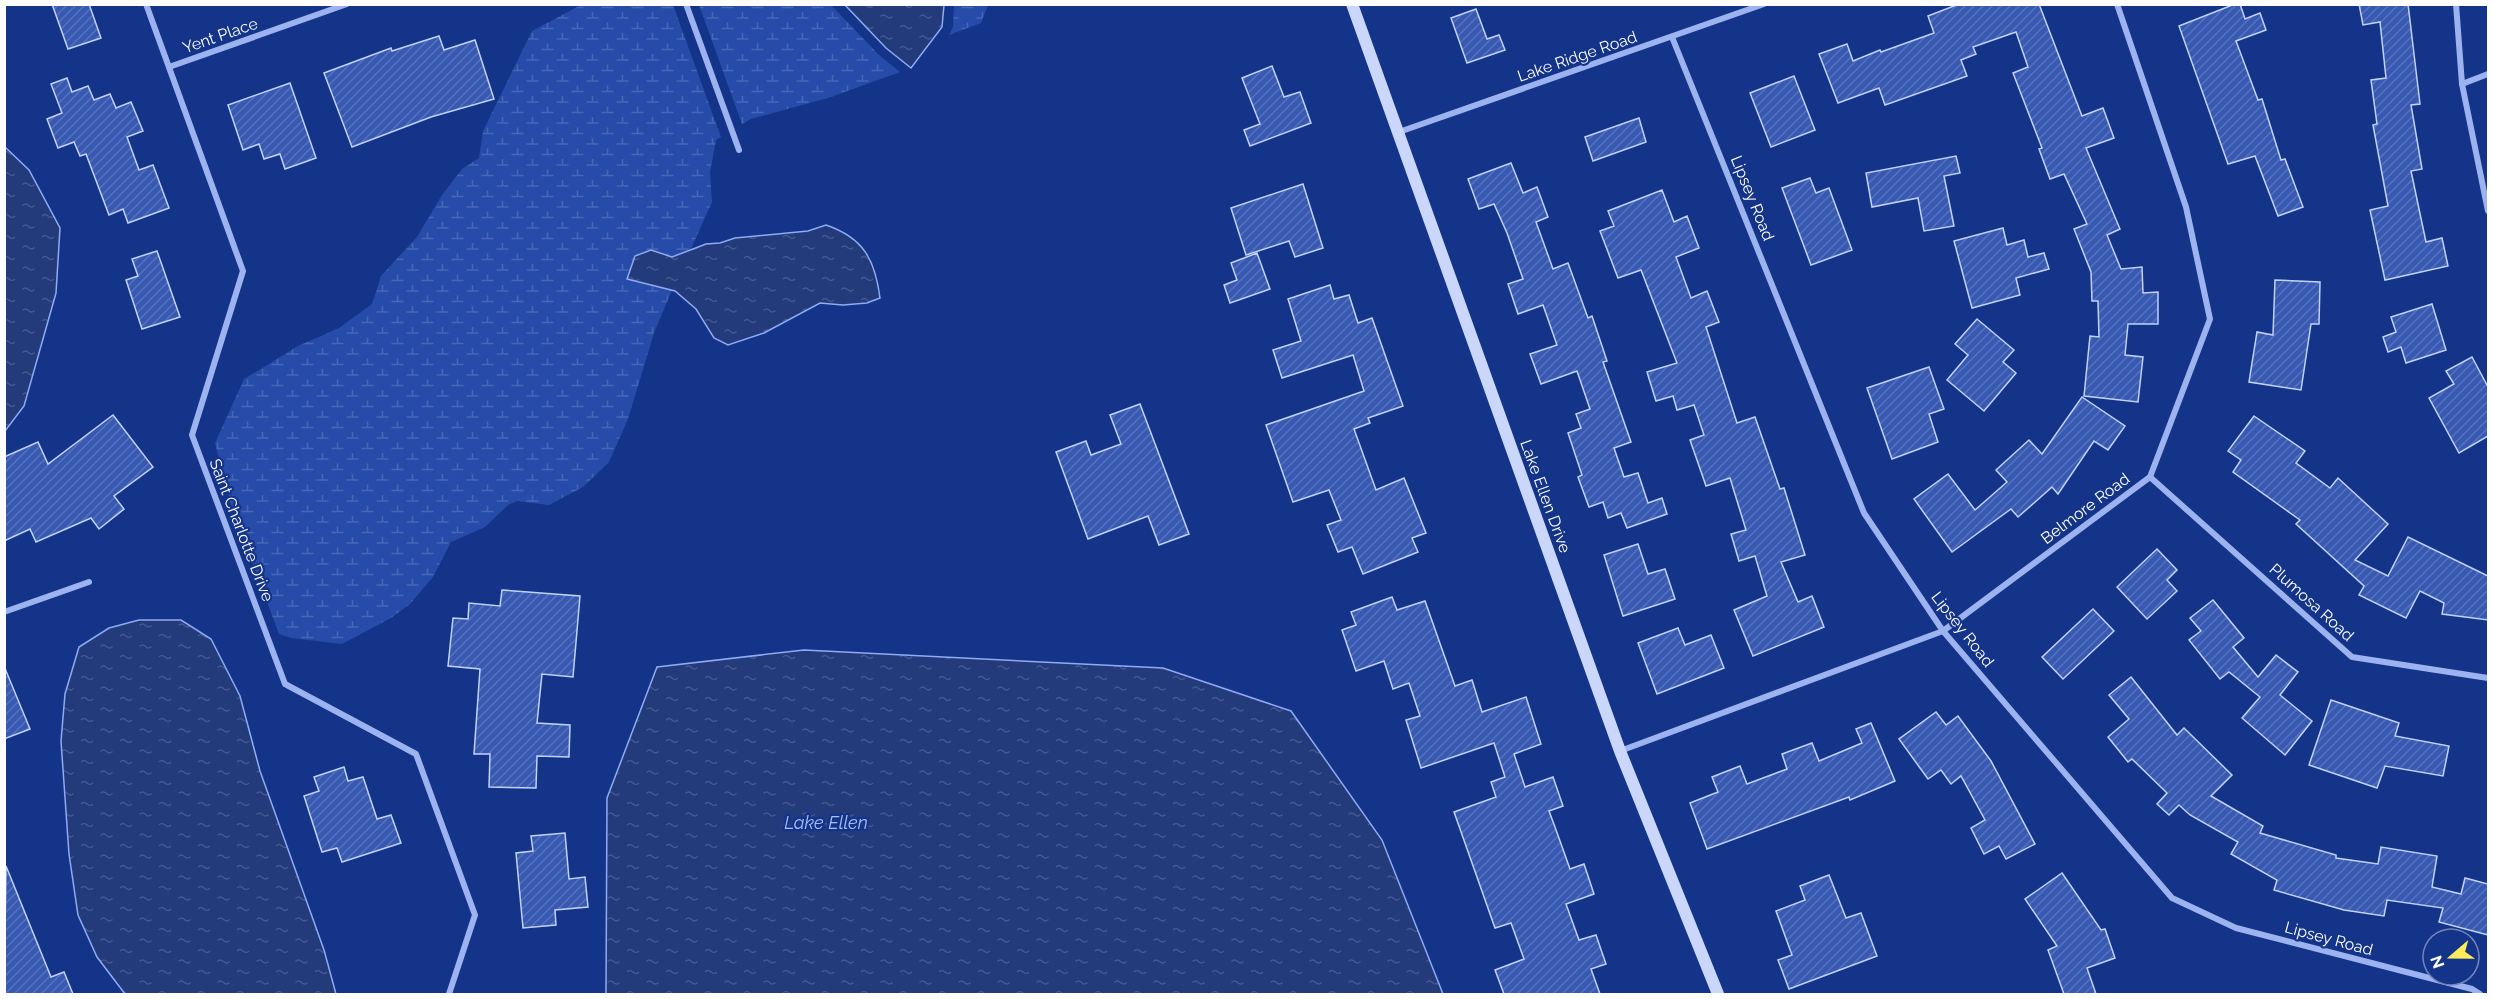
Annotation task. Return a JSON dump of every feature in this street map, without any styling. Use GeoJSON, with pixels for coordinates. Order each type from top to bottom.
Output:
{"type":"FeatureCollection","features":[{"type":"Feature","properties":{"kind":"street","name":"Saint Charlotte Drive"},"geometry":{"type":"LineString","coordinates":[[146,4],[243,270],[192,435],[285,684],[416,754],[475,915],[449,994]]}},
{"type":"Feature","properties":{"kind":"street","name":"Yent Place"},"geometry":{"type":"LineString","coordinates":[[169,67],[347,4]]}},
{"type":"Feature","properties":{"kind":"street"},"geometry":{"type":"LineString","coordinates":[[686,4],[739,150]]}},
{"type":"Feature","properties":{"kind":"street","name":"Lake Ellen Drive"},"geometry":{"type":"LineString","coordinates":[[1352,4],[1620,751],[1718,994]]}},
{"type":"Feature","properties":{"kind":"street","name":"Lake Ridge Road"},"geometry":{"type":"LineString","coordinates":[[1399,132],[1764,4]]}},
{"type":"Feature","properties":{"kind":"street","name":"Belmore Road"},"geometry":{"type":"LineString","coordinates":[[1620,751],[1943,631],[2150,477],[2210,319],[2186,207],[2117,4]]}},
{"type":"Feature","properties":{"kind":"street"},"geometry":{"type":"LineString","coordinates":[[2456,4],[2462,84],[2488,211]]}},
{"type":"Feature","properties":{"kind":"street","name":"Lipsey Road"},"geometry":{"type":"LineString","coordinates":[[1672,37],[1864,513],[1943,631],[2172,898],[2236,928],[2472,989],[2480,994]]}},
{"type":"Feature","properties":{"kind":"street"},"geometry":{"type":"LineString","coordinates":[[2462,84],[2488,74]]}},
{"type":"Feature","properties":{"kind":"street","name":"Plumosa Road"},"geometry":{"type":"LineString","coordinates":[[2150,477],[2352,657],[2488,678]]}},
{"type":"Feature","properties":{"kind":"street"},"geometry":{"type":"LineString","coordinates":[[4,612],[89,582]]}},
{"type":"Feature","properties":{"kind":"green space"},"geometry":{"type":"Polygon","coordinates":[[[954,4],[988,5],[981,23],[949,35],[953,27],[954,4]]]}},
{"type":"Feature","properties":{"kind":"green space"},"geometry":{"type":"Polygon","coordinates":[[[581,5],[673,5],[721,137],[716,140],[710,172],[712,202],[690,251],[671,257],[651,250],[628,279],[672,290],[654,333],[628,419],[609,462],[583,487],[549,505],[517,501],[508,505],[485,527],[451,542],[433,577],[410,604],[391,618],[342,644],[291,638],[279,634],[231,506],[215,443],[244,379],[298,346],[339,328],[372,304],[381,276],[417,237],[442,195],[462,169],[479,158],[483,131],[532,31],[581,5]]]}},
{"type":"Feature","properties":{"kind":"green space"},"geometry":{"type":"Polygon","coordinates":[[[699,5],[831,5],[879,55],[900,72],[828,98],[751,119],[742,124],[699,5]]]}},
{"type":"Feature","properties":{"kind":"water"},"geometry":{"type":"Polygon","coordinates":[[[845,5],[944,5],[942,27],[911,68],[886,48],[845,5]]]}},
{"type":"Feature","properties":{"kind":"water"},"geometry":{"type":"Polygon","coordinates":[[[5,147],[29,170],[60,228],[56,293],[24,406],[5,431],[5,147]]]}},
{"type":"Feature","properties":{"kind":"water"},"geometry":{"type":"Polygon","coordinates":[[[826,225],[850,237],[865,252],[875,272],[880,298],[867,303],[843,305],[820,303],[764,333],[728,345],[714,338],[696,309],[675,291],[627,279],[635,256],[651,250],[672,257],[706,244],[720,243],[735,238],[808,231],[826,225]]]}},
{"type":"Feature","properties":{"kind":"water"},"geometry":{"type":"Polygon","coordinates":[[[139,620],[181,620],[211,639],[240,696],[260,771],[324,950],[336,994],[125,994],[97,957],[78,915],[69,854],[61,741],[65,694],[79,647],[109,628],[139,620]]]}},
{"type":"Feature","properties":{"kind":"water","name":"Lake Ellen"},"geometry":{"type":"Polygon","coordinates":[[[804,650],[1163,668],[1291,711],[1382,840],[1443,994],[606,994],[607,798],[657,667],[804,650]]]}},
{"type":"Feature","properties":{"kind":"building"},"geometry":{"type":"Polygon","coordinates":[[[52,4],[89,4],[101,38],[68,49],[52,4]]]}},
{"type":"Feature","properties":{"kind":"building"},"geometry":{"type":"Polygon","coordinates":[[[1959,4],[2039,4],[2082,116],[2103,108],[2114,138],[2086,148],[2120,229],[2107,235],[2121,269],[2142,267],[2143,293],[2158,292],[2158,324],[2128,324],[2125,355],[2143,357],[2138,402],[2084,396],[2090,336],[2099,337],[2098,301],[2092,301],[2091,272],[2074,229],[2087,224],[2064,174],[2050,179],[2039,149],[2042,148],[2013,73],[2028,67],[2016,32],[1973,47],[1976,54],[1961,60],[1967,76],[1885,105],[1879,88],[1838,103],[1819,54],[1847,44],[1853,61],[1880,50],[1881,52],[1934,33],[1928,16],[1959,4]]]}},
{"type":"Feature","properties":{"kind":"building"},"geometry":{"type":"Polygon","coordinates":[[[2240,4],[2245,19],[2260,13],[2266,30],[2236,41],[2258,100],[2262,99],[2281,160],[2285,159],[2303,207],[2278,216],[2255,156],[2228,164],[2179,26],[2240,4]]]}},
{"type":"Feature","properties":{"kind":"building"},"geometry":{"type":"Polygon","coordinates":[[[2359,4],[2408,4],[2420,104],[2411,105],[2422,169],[2411,171],[2426,242],[2442,238],[2448,266],[2385,280],[2370,210],[2388,206],[2373,125],[2377,124],[2371,80],[2386,78],[2380,22],[2363,25],[2359,4]]]}},
{"type":"Feature","properties":{"kind":"building"},"geometry":{"type":"Polygon","coordinates":[[[1476,9],[1487,39],[1499,35],[1505,50],[1467,63],[1451,18],[1476,9]]]}},
{"type":"Feature","properties":{"kind":"building"},"geometry":{"type":"Polygon","coordinates":[[[439,36],[444,50],[475,40],[494,99],[431,117],[352,147],[324,73],[391,48],[392,51],[439,36]]]}},
{"type":"Feature","properties":{"kind":"building"},"geometry":{"type":"Polygon","coordinates":[[[1272,66],[1284,97],[1300,92],[1311,123],[1250,146],[1244,130],[1260,124],[1242,78],[1272,66]]]}},
{"type":"Feature","properties":{"kind":"building"},"geometry":{"type":"Polygon","coordinates":[[[1794,76],[1815,130],[1771,147],[1750,93],[1794,76]]]}},
{"type":"Feature","properties":{"kind":"building"},"geometry":{"type":"Polygon","coordinates":[[[67,78],[72,92],[88,86],[94,100],[110,94],[116,108],[131,102],[143,131],[127,137],[139,170],[153,165],[169,208],[128,223],[123,209],[109,215],[86,154],[80,156],[74,142],[58,148],[47,119],[62,113],[51,84],[67,78]]]}},
{"type":"Feature","properties":{"kind":"building"},"geometry":{"type":"Polygon","coordinates":[[[290,83],[316,158],[285,169],[280,154],[264,159],[259,144],[243,150],[228,105],[290,83]]]}},
{"type":"Feature","properties":{"kind":"building"},"geometry":{"type":"Polygon","coordinates":[[[1639,118],[1646,142],[1593,161],[1585,137],[1639,118]]]}},
{"type":"Feature","properties":{"kind":"building"},"geometry":{"type":"Polygon","coordinates":[[[1956,156],[1960,173],[1944,176],[1954,226],[1924,231],[1918,198],[1872,207],[1866,173],[1956,156]]]}},
{"type":"Feature","properties":{"kind":"building"},"geometry":{"type":"Polygon","coordinates":[[[1511,163],[1523,193],[1537,187],[1548,217],[1536,222],[1553,269],[1568,263],[1588,318],[1592,316],[1607,361],[1603,362],[1631,442],[1614,448],[1624,477],[1638,473],[1648,503],[1662,498],[1667,514],[1627,528],[1621,513],[1608,518],[1603,502],[1589,507],[1578,477],[1582,475],[1568,433],[1581,428],[1576,414],[1590,409],[1577,371],[1541,384],[1530,354],[1557,345],[1543,305],[1518,314],[1508,284],[1523,279],[1507,233],[1494,204],[1479,209],[1468,179],[1511,163]]]}},
{"type":"Feature","properties":{"kind":"building"},"geometry":{"type":"Polygon","coordinates":[[[1810,178],[1816,193],[1829,188],[1852,250],[1811,265],[1782,188],[1810,178]]]}},
{"type":"Feature","properties":{"kind":"building"},"geometry":{"type":"Polygon","coordinates":[[[1303,184],[1323,248],[1295,257],[1289,241],[1246,255],[1231,208],[1303,184]]]}},
{"type":"Feature","properties":{"kind":"building"},"geometry":{"type":"Polygon","coordinates":[[[1662,190],[1674,222],[1687,216],[1699,248],[1676,257],[1691,298],[1707,291],[1719,322],[1706,327],[1737,423],[1755,417],[1780,489],[1784,488],[1805,555],[1781,562],[1798,602],[1812,596],[1824,627],[1753,656],[1734,610],[1767,596],[1755,556],[1739,561],[1731,534],[1746,530],[1730,478],[1706,486],[1690,440],[1704,435],[1694,405],[1677,410],[1673,396],[1656,401],[1647,372],[1677,363],[1641,270],[1618,278],[1600,231],[1614,226],[1608,211],[1662,190]]]}},
{"type":"Feature","properties":{"kind":"building"},"geometry":{"type":"Polygon","coordinates":[[[2003,228],[2007,245],[2024,240],[2028,257],[2044,253],[2049,269],[2016,278],[2020,295],[1972,308],[1954,241],[2003,228]]]}},
{"type":"Feature","properties":{"kind":"building"},"geometry":{"type":"Polygon","coordinates":[[[157,251],[180,317],[142,329],[126,280],[138,276],[132,259],[157,251]]]}},
{"type":"Feature","properties":{"kind":"building"},"geometry":{"type":"Polygon","coordinates":[[[1257,253],[1270,289],[1230,303],[1224,285],[1237,280],[1231,263],[1257,253]]]}},
{"type":"Feature","properties":{"kind":"building"},"geometry":{"type":"Polygon","coordinates":[[[2275,280],[2320,282],[2319,324],[2311,324],[2301,390],[2249,382],[2257,332],[2273,335],[2275,280]]]}},
{"type":"Feature","properties":{"kind":"building"},"geometry":{"type":"Polygon","coordinates":[[[1330,285],[1334,299],[1349,295],[1358,323],[1372,318],[1403,406],[1368,418],[1370,423],[1354,429],[1376,490],[1404,478],[1426,533],[1412,538],[1418,552],[1363,574],[1352,547],[1338,552],[1327,525],[1341,520],[1329,490],[1293,502],[1266,425],[1364,391],[1353,355],[1282,378],[1273,350],[1301,341],[1288,299],[1330,285]]]}},
{"type":"Feature","properties":{"kind":"building"},"geometry":{"type":"Polygon","coordinates":[[[2432,304],[2446,350],[2406,363],[2401,347],[2388,352],[2383,337],[2396,332],[2391,317],[2432,304]]]}},
{"type":"Feature","properties":{"kind":"building"},"geometry":{"type":"Polygon","coordinates":[[[1977,319],[2014,350],[2003,362],[2016,373],[1984,411],[1947,380],[1968,355],[1955,344],[1977,319]]]}},
{"type":"Feature","properties":{"kind":"building"},"geometry":{"type":"Polygon","coordinates":[[[2472,357],[2488,387],[2488,436],[2459,453],[2429,398],[2454,384],[2446,371],[2472,357]]]}},
{"type":"Feature","properties":{"kind":"building"},"geometry":{"type":"Polygon","coordinates":[[[1929,367],[1944,409],[1929,414],[1938,442],[1892,459],[1867,388],[1929,367]]]}},
{"type":"Feature","properties":{"kind":"building"},"geometry":{"type":"Polygon","coordinates":[[[2082,397],[2125,426],[2108,450],[2094,441],[2058,494],[2052,487],[2018,517],[2011,509],[1952,552],[1914,499],[1948,474],[1975,510],[2007,482],[1996,470],[2029,440],[2042,454],[2082,397]]]}},
{"type":"Feature","properties":{"kind":"building"},"geometry":{"type":"Polygon","coordinates":[[[1140,404],[1189,534],[1159,545],[1148,516],[1088,539],[1056,452],[1086,441],[1091,455],[1121,444],[1110,415],[1140,404]]]}},
{"type":"Feature","properties":{"kind":"building"},"geometry":{"type":"Polygon","coordinates":[[[113,415],[153,467],[114,496],[124,509],[99,529],[91,518],[36,542],[30,529],[4,541],[4,457],[38,442],[48,464],[113,415]]]}},
{"type":"Feature","properties":{"kind":"building"},"geometry":{"type":"Polygon","coordinates":[[[2254,416],[2305,451],[2296,463],[2330,488],[2338,478],[2388,524],[2355,560],[2388,576],[2408,537],[2488,576],[2488,620],[2442,614],[2444,603],[2420,591],[2406,618],[2359,595],[2364,586],[2296,524],[2300,520],[2233,472],[2241,460],[2228,451],[2254,416]]]}},
{"type":"Feature","properties":{"kind":"building"},"geometry":{"type":"Polygon","coordinates":[[[1638,544],[1648,574],[1665,569],[1675,599],[1623,616],[1604,555],[1638,544]]]}},
{"type":"Feature","properties":{"kind":"building"},"geometry":{"type":"Polygon","coordinates":[[[2157,549],[2177,570],[2167,580],[2177,591],[2147,619],[2117,587],[2157,549]]]}},
{"type":"Feature","properties":{"kind":"building"},"geometry":{"type":"Polygon","coordinates":[[[502,590],[580,596],[573,677],[542,674],[537,723],[570,725],[569,757],[537,756],[536,788],[489,787],[490,754],[474,754],[480,669],[448,666],[453,618],[468,619],[469,603],[500,606],[502,590]]]}},
{"type":"Feature","properties":{"kind":"building"},"geometry":{"type":"Polygon","coordinates":[[[1392,597],[1397,610],[1425,601],[1455,686],[1472,680],[1482,712],[1526,697],[1541,744],[1514,754],[1525,787],[1553,777],[1563,806],[1549,811],[1570,869],[1584,864],[1594,894],[1566,904],[1579,940],[1596,935],[1606,964],[1591,969],[1600,994],[1504,994],[1495,970],[1524,959],[1511,923],[1495,928],[1454,812],[1496,797],[1491,782],[1505,777],[1494,743],[1421,768],[1406,720],[1420,716],[1409,683],[1393,689],[1384,661],[1356,671],[1342,630],[1356,625],[1351,612],[1392,597]]]}},
{"type":"Feature","properties":{"kind":"building"},"geometry":{"type":"Polygon","coordinates":[[[2213,600],[2244,638],[2233,647],[2258,677],[2276,655],[2298,672],[2280,695],[2312,721],[2285,755],[2242,718],[2260,697],[2229,672],[2220,679],[2189,640],[2201,631],[2190,618],[2213,600]]]}},
{"type":"Feature","properties":{"kind":"building"},"geometry":{"type":"Polygon","coordinates":[[[2093,609],[2114,631],[2063,679],[2042,657],[2093,609]]]}},
{"type":"Feature","properties":{"kind":"building"},"geometry":{"type":"Polygon","coordinates":[[[1678,628],[1685,645],[1711,635],[1724,668],[1657,694],[1638,643],[1678,628]]]}},
{"type":"Feature","properties":{"kind":"building"},"geometry":{"type":"Polygon","coordinates":[[[4,666],[30,729],[4,739],[4,666]]]}},
{"type":"Feature","properties":{"kind":"building"},"geometry":{"type":"Polygon","coordinates":[[[2131,677],[2177,735],[2184,728],[2232,775],[2211,796],[2263,826],[2260,833],[2336,855],[2336,858],[2378,864],[2381,847],[2437,856],[2432,887],[2461,894],[2465,878],[2488,884],[2488,935],[2481,933],[2481,927],[2458,927],[2439,922],[2443,908],[2387,900],[2384,916],[2344,910],[2274,890],[2277,880],[2231,854],[2238,842],[2190,815],[2179,805],[2169,815],[2157,804],[2167,793],[2132,759],[2128,762],[2108,737],[2129,719],[2109,695],[2131,677]]]}},
{"type":"Feature","properties":{"kind":"building"},"geometry":{"type":"Polygon","coordinates":[[[2331,700],[2399,723],[2395,736],[2449,746],[2443,776],[2385,766],[2377,788],[2309,765],[2331,700]]]}},
{"type":"Feature","properties":{"kind":"building"},"geometry":{"type":"Polygon","coordinates":[[[1936,712],[1946,725],[1958,716],[1991,761],[2035,844],[2006,859],[1999,846],[1984,854],[1971,828],[1985,820],[1961,776],[1951,784],[1941,770],[1928,779],[1899,739],[1936,712]]]}},
{"type":"Feature","properties":{"kind":"building"},"geometry":{"type":"Polygon","coordinates":[[[1871,723],[1895,781],[1850,800],[1849,797],[1707,849],[1690,803],[1718,792],[1712,777],[1740,766],[1747,784],[1787,769],[1782,754],[1812,743],[1819,761],[1862,743],[1856,729],[1871,723]]]}},
{"type":"Feature","properties":{"kind":"building"},"geometry":{"type":"Polygon","coordinates":[[[344,767],[348,781],[363,777],[377,819],[391,815],[401,843],[342,862],[337,848],[322,852],[304,796],[319,791],[314,777],[344,767]]]}},
{"type":"Feature","properties":{"kind":"building"},"geometry":{"type":"Polygon","coordinates":[[[565,833],[569,879],[585,877],[588,907],[555,910],[556,925],[523,928],[516,853],[533,851],[531,836],[565,833]]]}},
{"type":"Feature","properties":{"kind":"building"},"geometry":{"type":"Polygon","coordinates":[[[6,866],[51,977],[64,972],[73,994],[4,994],[6,866]]]}},
{"type":"Feature","properties":{"kind":"building"},"geometry":{"type":"Polygon","coordinates":[[[2062,873],[2101,930],[2105,929],[2115,958],[2087,968],[2096,994],[2064,994],[2048,950],[2057,946],[2025,899],[2062,873]]]}},
{"type":"Feature","properties":{"kind":"building"},"geometry":{"type":"Polygon","coordinates":[[[1829,875],[1846,918],[1861,913],[1877,956],[1789,989],[1778,960],[1792,955],[1776,911],[1805,900],[1800,886],[1829,875]]]}}]}
